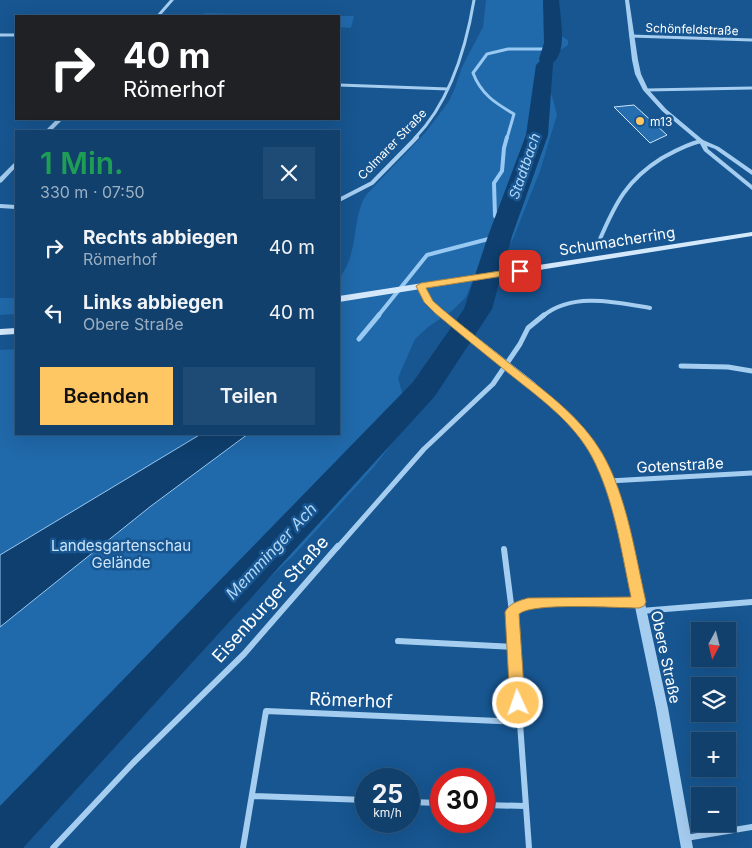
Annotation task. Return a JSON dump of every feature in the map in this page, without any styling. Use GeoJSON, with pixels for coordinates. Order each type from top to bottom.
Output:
{"type":"FeatureCollection","features":[{"type":"Feature","properties":{"kind":"main road","name":"Schumacherring"},"geometry":{"type":"LineString","coordinates":[[340,299],[752,234]]}},
{"type":"Feature","properties":{"kind":"main road"},"geometry":{"type":"LineString","coordinates":[[0,332],[15,331]]}},
{"type":"Feature","properties":{"kind":"street"},"geometry":{"type":"LineString","coordinates":[[159,15],[172,0]]}},
{"type":"Feature","properties":{"kind":"street","name":"Colmarer Straße"},"geometry":{"type":"LineString","coordinates":[[340,199],[372,183],[422,131],[438,110],[448,89],[469,29],[474,0]]}},
{"type":"Feature","properties":{"kind":"street"},"geometry":{"type":"LineString","coordinates":[[626,0],[637,70],[646,90],[664,110],[701,141],[717,148],[752,173]]}},
{"type":"Feature","properties":{"kind":"street"},"geometry":{"type":"LineString","coordinates":[[0,35],[15,35]]}},
{"type":"Feature","properties":{"kind":"street","name":"Schönfeldstraße"},"geometry":{"type":"LineString","coordinates":[[631,36],[752,40]]}},
{"type":"Feature","properties":{"kind":"street","name":"Colmarer Straße"},"geometry":{"type":"LineString","coordinates":[[340,85],[448,89]]}},
{"type":"Feature","properties":{"kind":"street"},"geometry":{"type":"LineString","coordinates":[[646,90],[752,88]]}},
{"type":"Feature","properties":{"kind":"street"},"geometry":{"type":"LineString","coordinates":[[49,130],[59,120]]}},
{"type":"Feature","properties":{"kind":"street"},"geometry":{"type":"LineString","coordinates":[[701,141],[706,150],[752,188]]}},
{"type":"Feature","properties":{"kind":"street"},"geometry":{"type":"LineString","coordinates":[[600,239],[619,196],[635,176],[685,144],[701,141]]}},
{"type":"Feature","properties":{"kind":"street"},"geometry":{"type":"LineString","coordinates":[[0,181],[15,165]]}},
{"type":"Feature","properties":{"kind":"street"},"geometry":{"type":"LineString","coordinates":[[0,206],[15,206]]}},
{"type":"Feature","properties":{"kind":"street","name":"Obere Straße"},"geometry":{"type":"LineString","coordinates":[[421,286],[429,302],[537,390],[576,426],[597,454],[610,481],[627,544],[662,708],[687,843]]}},
{"type":"Feature","properties":{"kind":"street"},"geometry":{"type":"LineString","coordinates":[[506,366],[528,328],[550,310],[563,304],[588,301],[615,302],[650,308]]}},
{"type":"Feature","properties":{"kind":"street","name":"Eisenburger Straße"},"geometry":{"type":"LineString","coordinates":[[53,848],[133,763],[244,654],[424,449],[493,384],[506,366]]}},
{"type":"Feature","properties":{"kind":"street"},"geometry":{"type":"LineString","coordinates":[[681,366],[728,367],[752,371]]}},
{"type":"Feature","properties":{"kind":"street","name":"Gotenstraße"},"geometry":{"type":"LineString","coordinates":[[610,481],[752,473]]}},
{"type":"Feature","properties":{"kind":"street"},"geometry":{"type":"LineString","coordinates":[[504,549],[515,647],[529,848]]}},
{"type":"Feature","properties":{"kind":"street"},"geometry":{"type":"LineString","coordinates":[[512,612],[528,603],[544,602],[640,607],[752,602]]}},
{"type":"Feature","properties":{"kind":"street"},"geometry":{"type":"LineString","coordinates":[[398,641],[515,647]]}},
{"type":"Feature","properties":{"kind":"street","name":"Römerhof"},"geometry":{"type":"LineString","coordinates":[[243,848],[266,711],[519,722]]}},
{"type":"Feature","properties":{"kind":"street"},"geometry":{"type":"LineString","coordinates":[[252,796],[355,800]]}},
{"type":"Feature","properties":{"kind":"street"},"geometry":{"type":"LineString","coordinates":[[495,805],[525,806]]}},
{"type":"Feature","properties":{"kind":"street"},"geometry":{"type":"LineString","coordinates":[[687,843],[752,827]]}},
{"type":"Feature","properties":{"kind":"green space","name":"Landesgartenschau Gelände"},"geometry":{"type":"Polygon","coordinates":[[[486,0],[556,0],[554,32],[568,40],[568,45],[559,51],[548,67],[548,88],[557,115],[540,171],[513,239],[498,256],[479,265],[466,297],[452,311],[428,327],[415,339],[398,378],[404,399],[405,426],[374,467],[294,555],[80,756],[0,834],[0,350],[15,349],[15,435],[340,435],[340,277],[350,258],[361,205],[366,195],[426,132],[449,101],[462,67],[483,27],[486,0]]]}},
{"type":"Feature","properties":{"kind":"green space"},"geometry":{"type":"Polygon","coordinates":[[[205,13],[304,15],[204,15],[205,13]]]}},
{"type":"Feature","properties":{"kind":"green space"},"geometry":{"type":"Polygon","coordinates":[[[340,16],[354,16],[351,28],[340,27],[340,16]]]}},
{"type":"Feature","properties":{"kind":"green space"},"geometry":{"type":"Polygon","coordinates":[[[0,298],[15,298],[15,314],[0,315],[0,298]]]}},
{"type":"Feature","properties":{"kind":"shaded area"},"geometry":{"type":"Polygon","coordinates":[[[199,435],[247,435],[151,506],[0,627],[0,555],[199,435]]]}},
{"type":"Feature","properties":{"kind":"building","name":"m13"},"geometry":{"type":"Polygon","coordinates":[[[634,105],[667,135],[650,143],[614,107],[634,105]]]}},
{"type":"Feature","properties":{"kind":"waterway","name":"Stadtbach"},"geometry":{"type":"LineString","coordinates":[[548,59],[553,43],[551,0]]}},
{"type":"Feature","properties":{"kind":"waterway"},"geometry":{"type":"LineString","coordinates":[[507,138],[514,114],[489,97],[480,87],[473,73],[487,54],[508,49],[552,49]]}},
{"type":"Feature","properties":{"kind":"waterway","name":"Memminger Ach"},"geometry":{"type":"LineString","coordinates":[[0,839],[424,389],[478,309],[500,236],[537,135],[545,65]]}},
{"type":"Feature","properties":{"kind":"waterway"},"geometry":{"type":"LineString","coordinates":[[504,225],[495,216],[494,183],[502,171],[507,137]]}},
{"type":"Feature","properties":{"kind":"waterway"},"geometry":{"type":"LineString","coordinates":[[378,316],[427,255],[500,236]]}},
{"type":"Feature","properties":{"kind":"waterway"},"geometry":{"type":"LineString","coordinates":[[359,339],[379,315]]}},
{"type":"Feature","properties":{"kind":"place","name":"m13"},"geometry":{"type":"Point","coordinates":[640,121]}},
{"type":"Feature","properties":{"kind":"route"},"geometry":{"type":"LineString","coordinates":[[518,703],[512,612],[528,603],[639,602],[627,544],[610,481],[597,454],[576,426],[552,402],[438,311],[429,302],[421,286],[520,271]]}}]}
